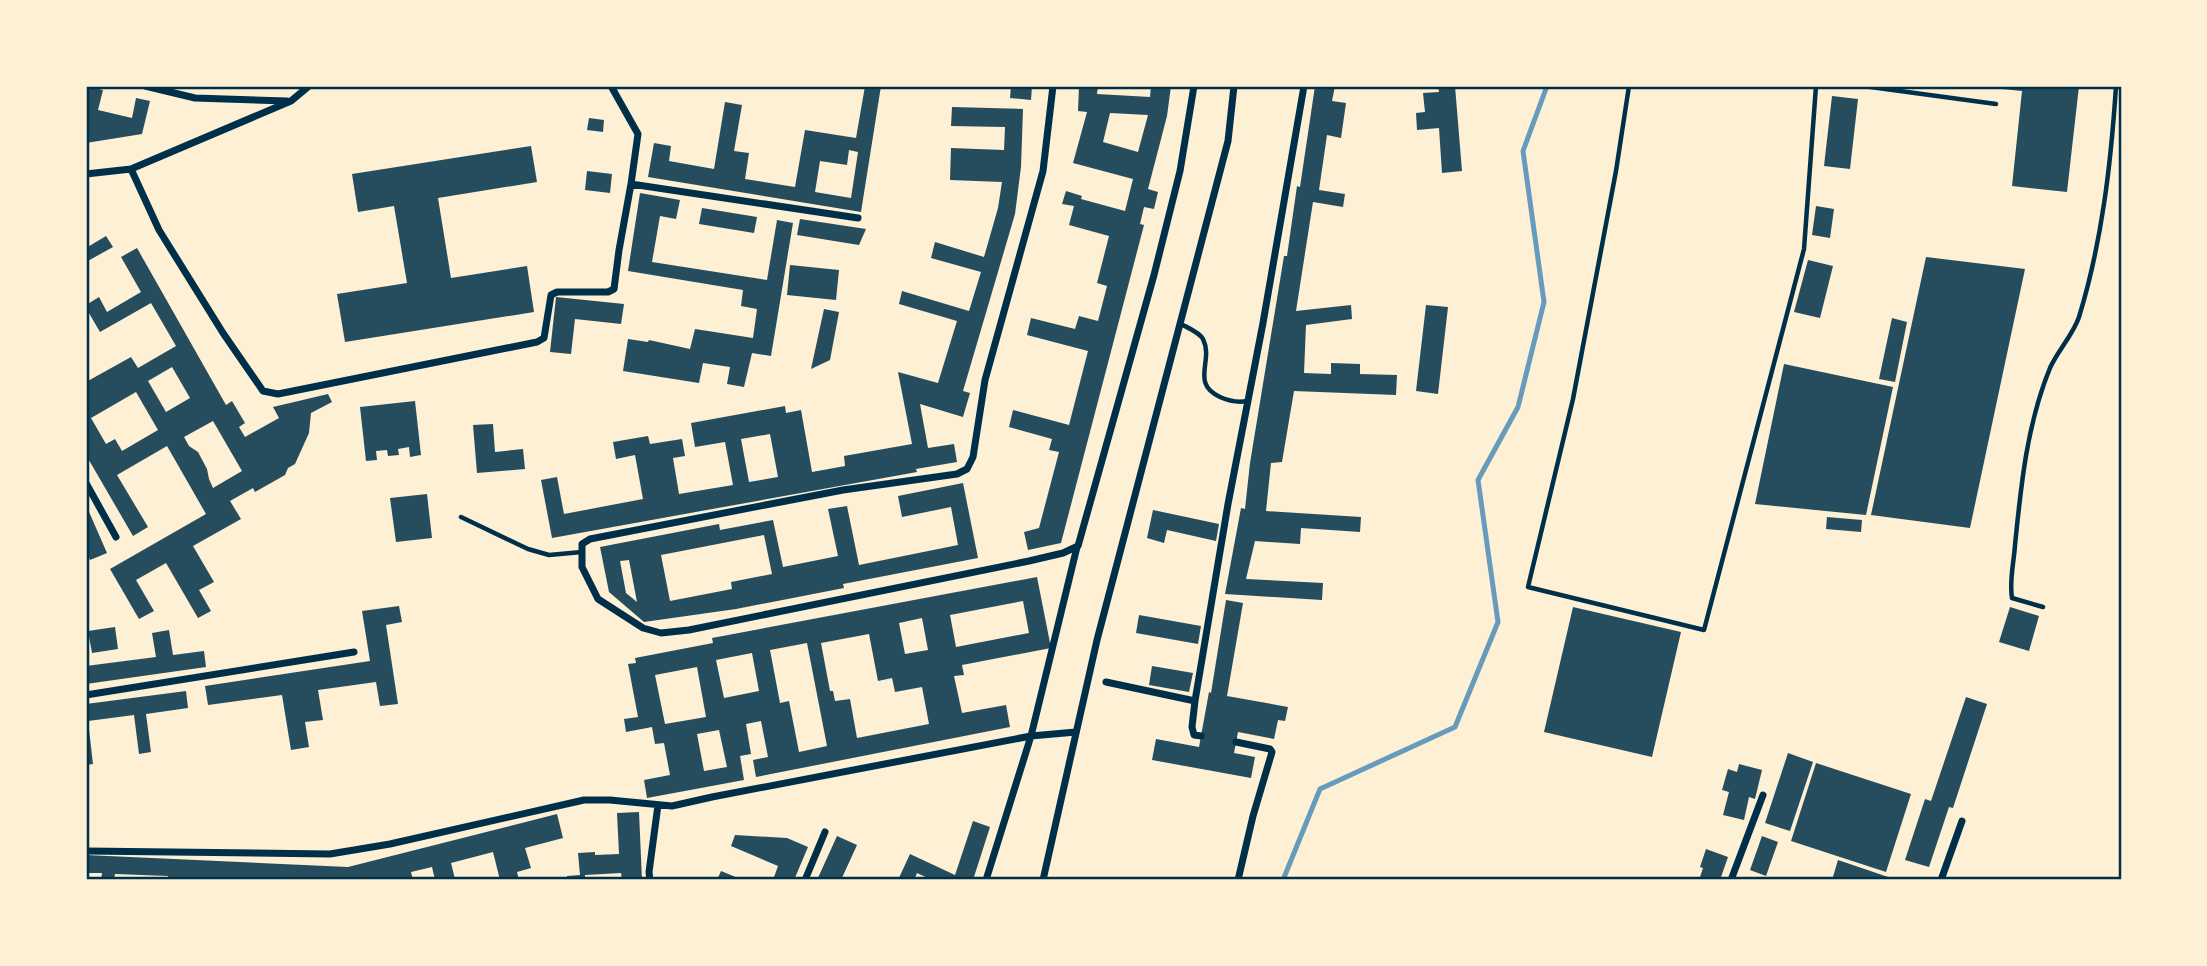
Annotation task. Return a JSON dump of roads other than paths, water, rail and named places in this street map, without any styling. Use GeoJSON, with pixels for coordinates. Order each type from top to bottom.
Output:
{"type":"FeatureCollection","features":[{"type":"Feature","properties":{"kind":"street"},"geometry":{"type":"LineString","coordinates":[[145,86],[195,98],[291,101]]}},
{"type":"Feature","properties":{"kind":"street"},"geometry":{"type":"LineString","coordinates":[[86,174],[131,169],[291,101],[309,86]]}},
{"type":"Feature","properties":{"kind":"street"},"geometry":{"type":"LineString","coordinates":[[131,169],[159,230],[223,333],[263,391],[278,394],[537,342],[544,338],[551,295],[557,292],[608,292],[614,289],[638,134],[611,86]]}},
{"type":"Feature","properties":{"kind":"street"},"geometry":{"type":"LineString","coordinates":[[1053,86],[1043,171],[985,380],[973,457],[967,469],[957,474],[843,490],[590,539],[582,544],[582,568],[598,598],[643,628],[661,634],[1029,561],[1063,553],[1077,546]]}},
{"type":"Feature","properties":{"kind":"street"},"geometry":{"type":"LineString","coordinates":[[986,880],[1031,736],[1077,546],[1154,275],[1180,171],[1194,86]]}},
{"type":"Feature","properties":{"kind":"street"},"geometry":{"type":"LineString","coordinates":[[1043,880],[1097,640],[1228,141],[1234,86]]}},
{"type":"Feature","properties":{"kind":"street"},"geometry":{"type":"LineString","coordinates":[[1201,736],[1194,735],[1192,727],[1195,701],[1304,86]]}},
{"type":"Feature","properties":{"kind":"street"},"geometry":{"type":"LineString","coordinates":[[631,184],[858,218]]}},
{"type":"Feature","properties":{"kind":"street"},"geometry":{"type":"LineString","coordinates":[[86,483],[116,537]]}},
{"type":"Feature","properties":{"kind":"street"},"geometry":{"type":"LineString","coordinates":[[86,695],[354,652]]}},
{"type":"Feature","properties":{"kind":"street"},"geometry":{"type":"LineString","coordinates":[[1107,681],[1195,701]]}},
{"type":"Feature","properties":{"kind":"street"},"geometry":{"type":"LineString","coordinates":[[86,851],[330,853],[390,844],[584,800],[672,806],[1031,736],[1076,732]]}},
{"type":"Feature","properties":{"kind":"street"},"geometry":{"type":"LineString","coordinates":[[1236,742],[1270,749],[1272,752],[1238,880]]}},
{"type":"Feature","properties":{"kind":"street"},"geometry":{"type":"LineString","coordinates":[[1731,880],[1763,795]]}},
{"type":"Feature","properties":{"kind":"street"},"geometry":{"type":"LineString","coordinates":[[650,880],[659,805]]}},
{"type":"Feature","properties":{"kind":"street"},"geometry":{"type":"LineString","coordinates":[[1941,880],[1962,821]]}},
{"type":"Feature","properties":{"kind":"street"},"geometry":{"type":"LineString","coordinates":[[805,880],[825,832]]}},
{"type":"Feature","properties":{"kind":"lane"},"geometry":{"type":"LineString","coordinates":[[1629,86],[1616,171],[1573,400],[1528,587],[1704,630],[1804,248],[1816,86]]}},
{"type":"Feature","properties":{"kind":"lane"},"geometry":{"type":"LineString","coordinates":[[1863,86],[1996,103]]}},
{"type":"Feature","properties":{"kind":"lane"},"geometry":{"type":"LineString","coordinates":[[2043,607],[2012,598],[2019,509],[2029,437],[2051,365],[2078,320],[2097,242],[2112,149],[2116,86]]}},
{"type":"Feature","properties":{"kind":"lane"},"geometry":{"type":"LineString","coordinates":[[1181,324],[1201,335],[1205,343],[1205,385],[1210,392],[1231,401],[1248,401]]}},
{"type":"Feature","properties":{"kind":"lane"},"geometry":{"type":"LineString","coordinates":[[461,517],[538,552],[549,555],[582,552]]}},
{"type":"Feature","properties":{"kind":"waterway"},"geometry":{"type":"LineString","coordinates":[[1283,880],[1320,789],[1455,727],[1498,622],[1478,480],[1518,407],[1544,302],[1523,151],[1547,86]]}}]}
